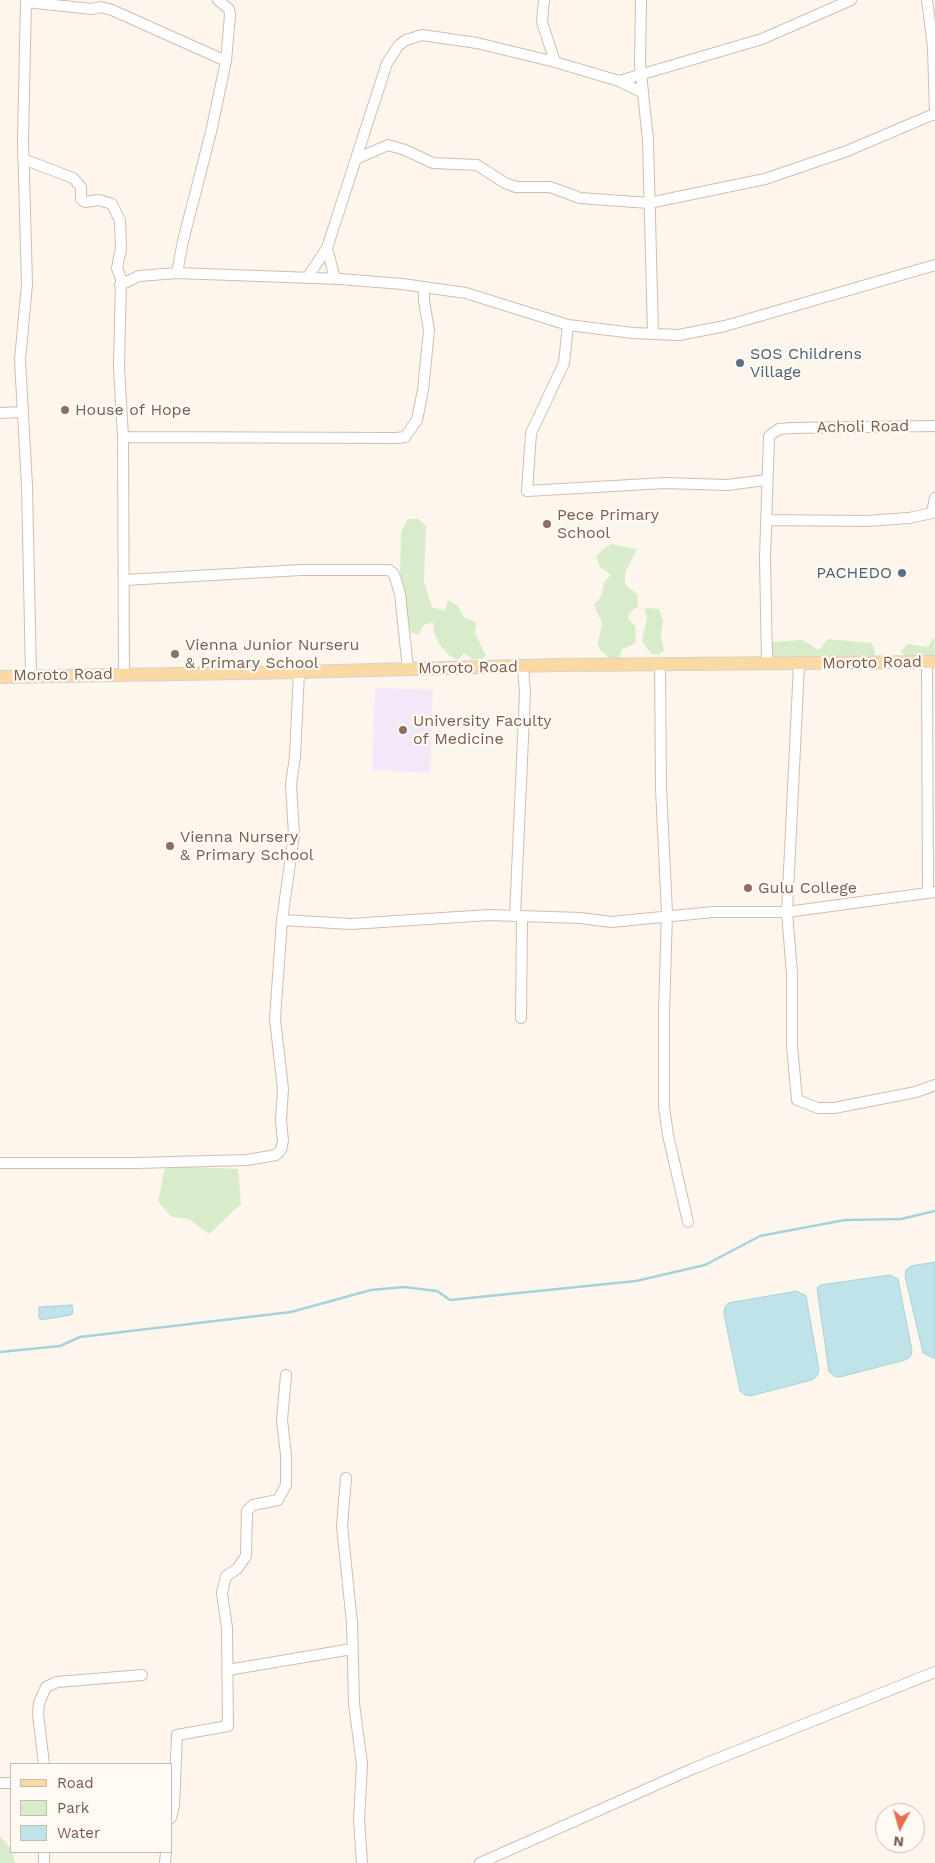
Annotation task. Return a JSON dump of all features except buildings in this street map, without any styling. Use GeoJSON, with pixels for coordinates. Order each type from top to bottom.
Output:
{"type":"FeatureCollection","features":[{"type":"Feature","properties":{"kind":"main road","name":"Moroto Road"},"geometry":{"type":"LineString","coordinates":[[0,676],[660,664],[767,663],[799,665],[931,662]]}},
{"type":"Feature","properties":{"kind":"street"},"geometry":{"type":"LineString","coordinates":[[177,273],[226,62],[230,15],[228,9],[218,0]]}},
{"type":"Feature","properties":{"kind":"street"},"geometry":{"type":"LineString","coordinates":[[544,0],[542,22],[556,62]]}},
{"type":"Feature","properties":{"kind":"street"},"geometry":{"type":"LineString","coordinates":[[641,0],[641,76],[646,115],[653,334]]}},
{"type":"Feature","properties":{"kind":"street"},"geometry":{"type":"LineString","coordinates":[[619,81],[762,40],[852,0]]}},
{"type":"Feature","properties":{"kind":"street"},"geometry":{"type":"LineString","coordinates":[[356,159],[388,145],[406,150],[432,163],[477,166],[505,184],[516,187],[550,188],[580,198],[649,204],[765,179],[847,151],[935,114],[934,47],[927,0]]}},
{"type":"Feature","properties":{"kind":"street"},"geometry":{"type":"LineString","coordinates":[[31,675],[27,486],[21,412],[20,343],[27,284],[23,158],[26,1],[92,9],[101,4],[226,62]]}},
{"type":"Feature","properties":{"kind":"street"},"geometry":{"type":"LineString","coordinates":[[307,278],[327,248],[387,63],[399,45],[415,35],[477,44],[556,62],[619,81],[643,93]]}},
{"type":"Feature","properties":{"kind":"street"},"geometry":{"type":"LineString","coordinates":[[23,158],[73,178],[81,187],[81,200],[85,202],[98,200],[114,207],[120,221],[121,230],[117,268],[120,276],[119,368],[123,437],[124,673]]}},
{"type":"Feature","properties":{"kind":"street"},"geometry":{"type":"LineString","coordinates":[[327,248],[335,279]]}},
{"type":"Feature","properties":{"kind":"street"},"geometry":{"type":"LineString","coordinates":[[120,285],[139,276],[177,273],[335,279],[424,287],[466,293],[568,325],[679,335],[706,331],[935,265]]}},
{"type":"Feature","properties":{"kind":"street"},"geometry":{"type":"LineString","coordinates":[[123,437],[405,437],[417,420],[423,390],[429,330],[424,301],[424,287]]}},
{"type":"Feature","properties":{"kind":"street"},"geometry":{"type":"LineString","coordinates":[[568,325],[564,363],[532,433],[527,491],[665,483],[727,485],[766,480],[767,663]]}},
{"type":"Feature","properties":{"kind":"street"},"geometry":{"type":"LineString","coordinates":[[0,413],[21,412]]}},
{"type":"Feature","properties":{"kind":"street","name":"Acholi Road"},"geometry":{"type":"LineString","coordinates":[[766,480],[769,436],[779,429],[935,426]]}},
{"type":"Feature","properties":{"kind":"street"},"geometry":{"type":"LineString","coordinates":[[767,520],[866,521],[909,518],[932,513],[935,498]]}},
{"type":"Feature","properties":{"kind":"street"},"geometry":{"type":"LineString","coordinates":[[125,580],[301,570],[389,570],[394,574],[400,594],[408,669]]}},
{"type":"Feature","properties":{"kind":"street"},"geometry":{"type":"LineString","coordinates":[[282,920],[351,924],[518,916],[581,918],[611,922],[668,918],[713,912],[787,912],[932,892],[931,662]]}},
{"type":"Feature","properties":{"kind":"street"},"geometry":{"type":"LineString","coordinates":[[660,664],[661,788],[668,918],[664,1012],[664,1107],[668,1136],[688,1222]]}},
{"type":"Feature","properties":{"kind":"street"},"geometry":{"type":"LineString","coordinates":[[799,665],[787,912],[797,1100],[818,1108],[834,1108],[916,1092],[935,1085]]}},
{"type":"Feature","properties":{"kind":"street"},"geometry":{"type":"LineString","coordinates":[[521,1018],[518,916],[525,693],[523,667]]}},
{"type":"Feature","properties":{"kind":"street"},"geometry":{"type":"LineString","coordinates":[[0,1163],[137,1163],[246,1160],[276,1156],[283,1141],[281,1120],[283,1089],[275,1019],[282,920],[294,835],[291,784],[295,757],[299,672]]}},
{"type":"Feature","properties":{"kind":"street"},"geometry":{"type":"LineString","coordinates":[[172,1814],[177,1735],[228,1726],[228,1628],[222,1603],[224,1579],[244,1562],[246,1556],[247,1511],[249,1508],[278,1500],[286,1485],[286,1456],[282,1420],[286,1375]]}},
{"type":"Feature","properties":{"kind":"street"},"geometry":{"type":"LineString","coordinates":[[346,1478],[342,1526],[352,1623],[354,1704],[362,1764],[359,1819],[362,1863]]}},
{"type":"Feature","properties":{"kind":"street"},"geometry":{"type":"LineString","coordinates":[[228,1670],[352,1650]]}},
{"type":"Feature","properties":{"kind":"street"},"geometry":{"type":"LineString","coordinates":[[480,1863],[692,1769],[935,1672]]}},
{"type":"Feature","properties":{"kind":"street"},"geometry":{"type":"LineString","coordinates":[[44,1763],[39,1708],[42,1693],[46,1687],[57,1682],[142,1675]]}},
{"type":"Feature","properties":{"kind":"shaded area","name":"University Faculty of Medicine"},"geometry":{"type":"Polygon","coordinates":[[[375,688],[433,690],[430,773],[372,770],[375,688]]]}},
{"type":"Feature","properties":{"kind":"green space"},"geometry":{"type":"Polygon","coordinates":[[[408,519],[418,519],[426,526],[424,581],[432,607],[445,611],[448,600],[457,605],[464,617],[476,622],[475,633],[486,656],[481,659],[472,659],[464,653],[458,660],[450,656],[439,644],[434,633],[433,622],[424,625],[418,635],[411,632],[404,608],[400,579],[401,532],[408,519]]]}},
{"type":"Feature","properties":{"kind":"green space"},"geometry":{"type":"Polygon","coordinates":[[[611,544],[637,549],[625,573],[625,584],[638,595],[638,606],[629,613],[628,619],[635,626],[636,643],[622,649],[619,658],[609,658],[600,650],[598,643],[602,623],[594,605],[602,595],[604,582],[611,575],[600,567],[596,557],[611,544]]]}},
{"type":"Feature","properties":{"kind":"green space"},"geometry":{"type":"Polygon","coordinates":[[[644,609],[659,609],[663,621],[661,636],[664,650],[659,655],[651,654],[642,641],[647,618],[644,609]]]}},
{"type":"Feature","properties":{"kind":"green space"},"geometry":{"type":"Polygon","coordinates":[[[934,637],[935,659],[907,658],[901,652],[907,644],[928,647],[934,637]]]}},
{"type":"Feature","properties":{"kind":"green space"},"geometry":{"type":"Polygon","coordinates":[[[828,639],[872,643],[875,652],[873,662],[770,661],[772,642],[802,640],[819,650],[828,639]]]}},
{"type":"Feature","properties":{"kind":"green space"},"geometry":{"type":"Polygon","coordinates":[[[165,1166],[238,1169],[241,1204],[209,1234],[189,1219],[172,1217],[158,1202],[165,1166]]]}},
{"type":"Feature","properties":{"kind":"green space"},"geometry":{"type":"Polygon","coordinates":[[[0,1836],[10,1848],[10,1853],[12,1853],[15,1863],[0,1863],[0,1836]]]}},
{"type":"Feature","properties":{"kind":"water"},"geometry":{"type":"Polygon","coordinates":[[[935,1262],[935,1358],[933,1358],[923,1353],[905,1276],[906,1270],[911,1266],[935,1262]]]}},
{"type":"Feature","properties":{"kind":"water"},"geometry":{"type":"Polygon","coordinates":[[[890,1275],[898,1279],[912,1351],[910,1357],[905,1360],[840,1377],[834,1376],[829,1372],[817,1288],[820,1285],[890,1275]]]}},
{"type":"Feature","properties":{"kind":"water"},"geometry":{"type":"Polygon","coordinates":[[[797,1291],[806,1296],[819,1370],[817,1376],[812,1380],[750,1396],[745,1395],[740,1391],[724,1314],[725,1307],[728,1303],[797,1291]]]}},
{"type":"Feature","properties":{"kind":"water"},"geometry":{"type":"Polygon","coordinates":[[[72,1305],[73,1313],[71,1315],[41,1320],[39,1318],[39,1307],[72,1305]]]}},
{"type":"Feature","properties":{"kind":"waterway"},"geometry":{"type":"LineString","coordinates":[[0,1352],[60,1346],[80,1337],[291,1312],[371,1290],[404,1287],[437,1291],[450,1300],[636,1281],[705,1265],[760,1236],[845,1220],[901,1219],[935,1211]]}},
{"type":"Feature","properties":{"kind":"place","name":"SOS Childrens Village"},"geometry":{"type":"Point","coordinates":[740,363]}},
{"type":"Feature","properties":{"kind":"place","name":"House of Hope"},"geometry":{"type":"Point","coordinates":[65,410]}},
{"type":"Feature","properties":{"kind":"place","name":"Pece Primary School"},"geometry":{"type":"Point","coordinates":[547,524]}},
{"type":"Feature","properties":{"kind":"place","name":"PACHEDO"},"geometry":{"type":"Point","coordinates":[902,573]}},
{"type":"Feature","properties":{"kind":"place","name":"Vienna Junior Nurseru & Primary School"},"geometry":{"type":"Point","coordinates":[175,654]}},
{"type":"Feature","properties":{"kind":"place","name":"University Faculty of Medicine"},"geometry":{"type":"Point","coordinates":[403,730]}},
{"type":"Feature","properties":{"kind":"place","name":"Vienna Nursery & Primary School"},"geometry":{"type":"Point","coordinates":[170,846]}},
{"type":"Feature","properties":{"kind":"place","name":"Gulu College"},"geometry":{"type":"Point","coordinates":[748,888]}}]}
